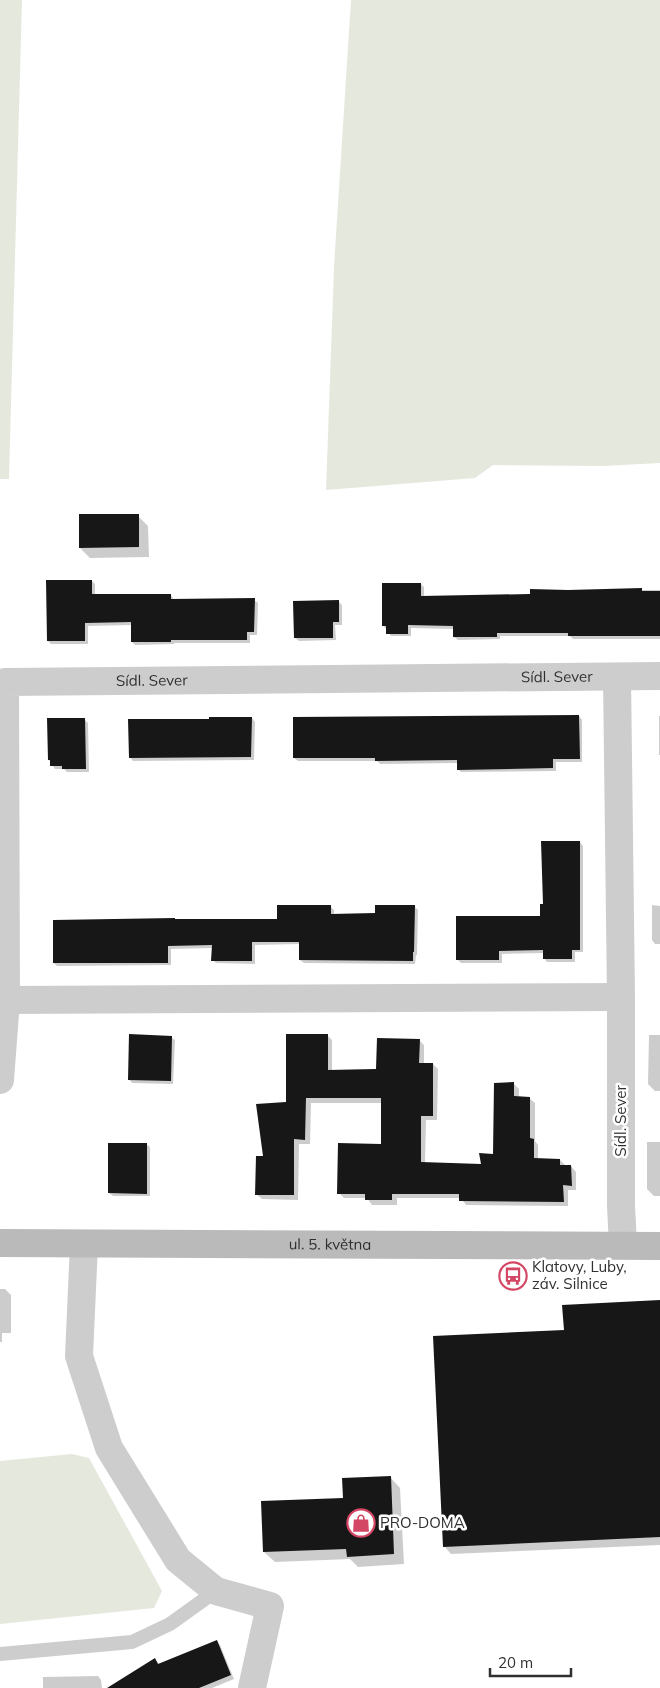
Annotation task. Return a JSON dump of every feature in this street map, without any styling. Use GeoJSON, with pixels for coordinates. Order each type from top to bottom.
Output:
{"type":"FeatureCollection","features":[{"type":"Feature","properties":{"kind":"street","name":"Sídl. Sever"},"geometry":{"type":"LineString","coordinates":[[617,676],[621,997],[621,1206],[623,1245]]}},
{"type":"Feature","properties":{"kind":"street","name":"Sídl. Sever"},"geometry":{"type":"LineString","coordinates":[[0,1080],[6,1000],[5,682],[660,676]]}},
{"type":"Feature","properties":{"kind":"street"},"geometry":{"type":"LineString","coordinates":[[6,1000],[621,997]]}},
{"type":"Feature","properties":{"kind":"street","name":"ul. 5. května"},"geometry":{"type":"LineString","coordinates":[[0,1243],[660,1246]]}},
{"type":"Feature","properties":{"kind":"street"},"geometry":{"type":"LineString","coordinates":[[84,1244],[79,1356],[109,1448],[178,1560],[216,1591],[270,1606],[252,1688]]}},
{"type":"Feature","properties":{"kind":"lane"},"geometry":{"type":"LineString","coordinates":[[0,1654],[132,1642],[170,1624],[216,1591]]}},
{"type":"Feature","properties":{"kind":"shaded area"},"geometry":{"type":"Polygon","coordinates":[[[0,0],[22,0],[9,479],[0,479],[0,0]]]}},
{"type":"Feature","properties":{"kind":"shaded area"},"geometry":{"type":"Polygon","coordinates":[[[351,0],[660,0],[660,463],[603,466],[493,465],[475,478],[326,490],[334,267],[351,0]]]}},
{"type":"Feature","properties":{"kind":"shaded area"},"geometry":{"type":"Polygon","coordinates":[[[72,1454],[89,1458],[162,1591],[154,1608],[0,1624],[0,1461],[72,1454]]]}},
{"type":"Feature","properties":{"kind":"building"},"geometry":{"type":"Polygon","coordinates":[[[79,514],[139,514],[139,547],[79,548],[79,514]]]}},
{"type":"Feature","properties":{"kind":"building"},"geometry":{"type":"Polygon","coordinates":[[[46,580],[92,580],[92,594],[171,594],[171,599],[255,598],[254,632],[247,632],[247,640],[131,642],[131,622],[85,623],[85,641],[47,641],[46,580]]]}},
{"type":"Feature","properties":{"kind":"building"},"geometry":{"type":"Polygon","coordinates":[[[382,583],[421,583],[421,596],[530,594],[530,589],[642,588],[642,591],[660,591],[660,636],[568,636],[568,633],[497,633],[497,637],[453,637],[453,626],[408,625],[408,634],[386,634],[386,626],[382,626],[382,583]]]}},
{"type":"Feature","properties":{"kind":"building"},"geometry":{"type":"Polygon","coordinates":[[[339,600],[339,622],[333,622],[333,638],[294,638],[293,601],[339,600]]]}},
{"type":"Feature","properties":{"kind":"building"},"geometry":{"type":"Polygon","coordinates":[[[579,715],[580,759],[553,759],[553,768],[457,770],[457,760],[375,761],[375,758],[293,758],[293,717],[579,715]]]}},
{"type":"Feature","properties":{"kind":"building"},"geometry":{"type":"Polygon","coordinates":[[[209,717],[252,717],[251,757],[129,758],[128,719],[209,719],[209,717]]]}},
{"type":"Feature","properties":{"kind":"building"},"geometry":{"type":"Polygon","coordinates":[[[47,718],[85,718],[86,769],[62,769],[62,766],[50,766],[50,760],[48,760],[47,718]]]}},
{"type":"Feature","properties":{"kind":"building"},"geometry":{"type":"Polygon","coordinates":[[[541,841],[580,841],[580,950],[572,950],[572,959],[543,959],[543,950],[499,951],[499,960],[456,960],[456,916],[540,916],[540,904],[543,904],[541,841]]]}},
{"type":"Feature","properties":{"kind":"building"},"geometry":{"type":"Polygon","coordinates":[[[277,905],[331,905],[331,914],[375,913],[375,905],[415,905],[413,961],[299,960],[299,942],[252,942],[252,961],[211,961],[212,945],[168,946],[168,963],[53,963],[53,920],[277,919],[277,905]]]}},
{"type":"Feature","properties":{"kind":"building"},"geometry":{"type":"Polygon","coordinates":[[[129,1034],[172,1036],[171,1081],[128,1080],[129,1034]]]}},
{"type":"Feature","properties":{"kind":"building"},"geometry":{"type":"Polygon","coordinates":[[[286,1034],[328,1034],[328,1070],[376,1069],[377,1038],[420,1039],[419,1063],[433,1063],[433,1116],[421,1116],[421,1162],[481,1164],[479,1153],[493,1154],[494,1083],[514,1082],[514,1096],[530,1097],[530,1138],[534,1139],[534,1158],[560,1159],[560,1165],[571,1165],[572,1186],[563,1185],[564,1202],[459,1201],[459,1194],[392,1194],[392,1200],[365,1200],[365,1194],[337,1194],[338,1143],[381,1144],[381,1098],[306,1098],[305,1140],[294,1139],[294,1195],[255,1195],[256,1156],[263,1156],[256,1104],[286,1102],[286,1034]]]}},
{"type":"Feature","properties":{"kind":"building"},"geometry":{"type":"Polygon","coordinates":[[[108,1143],[147,1143],[147,1194],[108,1193],[108,1143]]]}},
{"type":"Feature","properties":{"kind":"building"},"geometry":{"type":"Polygon","coordinates":[[[660,1300],[660,1537],[443,1547],[433,1336],[564,1330],[562,1305],[660,1300]]]}},
{"type":"Feature","properties":{"kind":"building"},"geometry":{"type":"Polygon","coordinates":[[[391,1476],[394,1554],[347,1557],[346,1549],[263,1552],[261,1501],[343,1498],[342,1478],[391,1476]]]}},
{"type":"Feature","properties":{"kind":"building"},"geometry":{"type":"Polygon","coordinates":[[[217,1640],[231,1675],[199,1688],[107,1688],[155,1658],[158,1664],[217,1640]]]}},
{"type":"Feature","properties":{"kind":"place","name":"Klatovy, Luby, záv. Silnice"},"geometry":{"type":"Point","coordinates":[513,1276]}},
{"type":"Feature","properties":{"kind":"place","name":"PRO-DOMA"},"geometry":{"type":"Point","coordinates":[361,1523]}}]}
